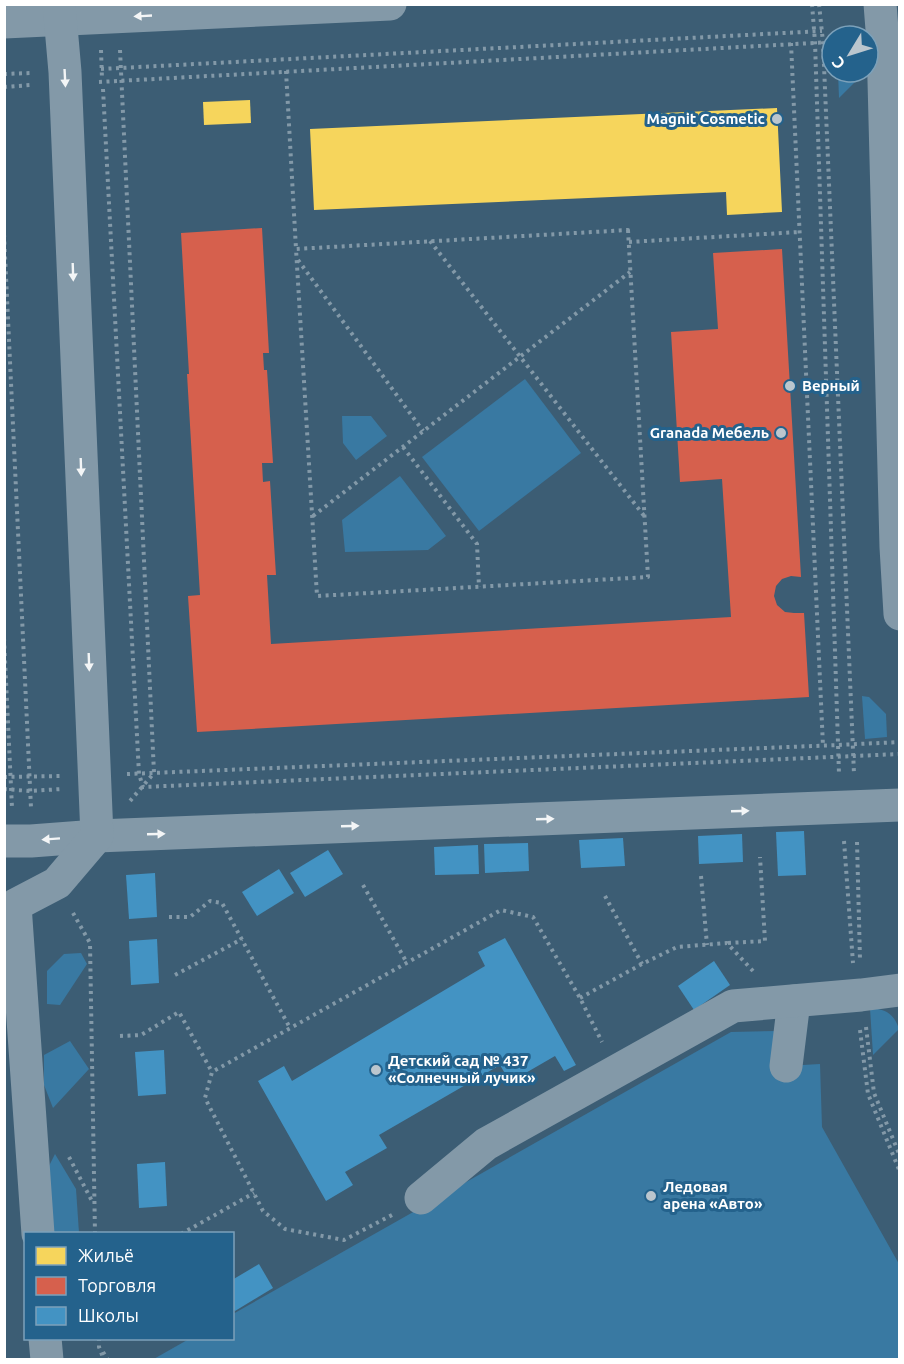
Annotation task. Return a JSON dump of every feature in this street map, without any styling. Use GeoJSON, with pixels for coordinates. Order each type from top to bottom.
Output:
{"type":"FeatureCollection","features":[{"type":"Feature","properties":{"kind":"street"},"geometry":{"type":"LineString","coordinates":[[4,22],[59,12],[109,18],[390,4]]}},
{"type":"Feature","properties":{"kind":"street"},"geometry":{"type":"LineString","coordinates":[[880,4],[883,42],[896,547],[900,614]]}},
{"type":"Feature","properties":{"kind":"street"},"geometry":{"type":"LineString","coordinates":[[38,1232],[15,906],[57,883],[97,836],[65,78],[59,12]]}},
{"type":"Feature","properties":{"kind":"street"},"geometry":{"type":"LineString","coordinates":[[16,841],[900,805]]}},
{"type":"Feature","properties":{"kind":"street"},"geometry":{"type":"LineString","coordinates":[[421,1198],[486,1144],[733,1006],[900,990]]}},
{"type":"Feature","properties":{"kind":"street"},"geometry":{"type":"LineString","coordinates":[[786,1066],[794,1001]]}},
{"type":"Feature","properties":{"kind":"street"},"geometry":{"type":"LineString","coordinates":[[45,1340],[47,1359]]}},
{"type":"Feature","properties":{"kind":"path"},"geometry":{"type":"LineString","coordinates":[[812,4],[838,758],[848,807],[859,995],[874,1093],[900,1156]]}},
{"type":"Feature","properties":{"kind":"path"},"geometry":{"type":"LineString","coordinates":[[819,4],[821,24]]}},
{"type":"Feature","properties":{"kind":"path"},"geometry":{"type":"LineString","coordinates":[[109,18],[121,80],[154,774],[900,742]]}},
{"type":"Feature","properties":{"kind":"path"},"geometry":{"type":"LineString","coordinates":[[109,18],[102,69],[138,762],[143,786],[900,754]]}},
{"type":"Feature","properties":{"kind":"path"},"geometry":{"type":"LineString","coordinates":[[4,87],[65,78],[102,69],[820,31]]}},
{"type":"Feature","properties":{"kind":"path"},"geometry":{"type":"LineString","coordinates":[[4,74],[103,81],[820,42]]}},
{"type":"Feature","properties":{"kind":"path"},"geometry":{"type":"LineString","coordinates":[[791,43],[823,746]]}},
{"type":"Feature","properties":{"kind":"path"},"geometry":{"type":"LineString","coordinates":[[286,71],[296,249],[317,596],[648,577],[628,230],[296,249]]}},
{"type":"Feature","properties":{"kind":"path"},"geometry":{"type":"LineString","coordinates":[[825,84],[852,744],[848,807],[859,995],[868,1094],[900,1172]]}},
{"type":"Feature","properties":{"kind":"path"},"geometry":{"type":"LineString","coordinates":[[628,242],[799,232]]}},
{"type":"Feature","properties":{"kind":"path"},"geometry":{"type":"LineString","coordinates":[[4,234],[30,791],[16,841]]}},
{"type":"Feature","properties":{"kind":"path"},"geometry":{"type":"LineString","coordinates":[[429,241],[645,518]]}},
{"type":"Feature","properties":{"kind":"path"},"geometry":{"type":"LineString","coordinates":[[297,258],[423,431]]}},
{"type":"Feature","properties":{"kind":"path"},"geometry":{"type":"LineString","coordinates":[[312,517],[630,272]]}},
{"type":"Feature","properties":{"kind":"path"},"geometry":{"type":"LineString","coordinates":[[403,447],[477,544],[478,587]]}},
{"type":"Feature","properties":{"kind":"path"},"geometry":{"type":"LineString","coordinates":[[4,638],[10,777],[16,841]]}},
{"type":"Feature","properties":{"kind":"path"},"geometry":{"type":"LineString","coordinates":[[4,777],[10,777]]}},
{"type":"Feature","properties":{"kind":"path"},"geometry":{"type":"LineString","coordinates":[[4,789],[30,791]]}},
{"type":"Feature","properties":{"kind":"path"},"geometry":{"type":"LineString","coordinates":[[580,998],[677,947],[765,940],[760,857]]}},
{"type":"Feature","properties":{"kind":"path"},"geometry":{"type":"LineString","coordinates":[[701,876],[707,945]]}},
{"type":"Feature","properties":{"kind":"path"},"geometry":{"type":"LineString","coordinates":[[57,883],[90,943],[95,1232]]}},
{"type":"Feature","properties":{"kind":"path"},"geometry":{"type":"LineString","coordinates":[[363,885],[407,963]]}},
{"type":"Feature","properties":{"kind":"path"},"geometry":{"type":"LineString","coordinates":[[605,896],[642,964]]}},
{"type":"Feature","properties":{"kind":"path"},"geometry":{"type":"LineString","coordinates":[[169,917],[190,916],[210,901],[222,903],[290,1028]]}},
{"type":"Feature","properties":{"kind":"path"},"geometry":{"type":"LineString","coordinates":[[212,1072],[501,910],[533,917],[580,998],[616,1071]]}},
{"type":"Feature","properties":{"kind":"path"},"geometry":{"type":"LineString","coordinates":[[175,975],[242,939]]}},
{"type":"Feature","properties":{"kind":"path"},"geometry":{"type":"LineString","coordinates":[[727,943],[755,973]]}},
{"type":"Feature","properties":{"kind":"path"},"geometry":{"type":"LineString","coordinates":[[120,1036],[141,1035],[179,1012],[212,1072],[205,1098],[264,1211],[285,1229],[344,1240],[421,1198]]}},
{"type":"Feature","properties":{"kind":"path"},"geometry":{"type":"LineString","coordinates":[[183,1232],[254,1193]]}},
{"type":"Feature","properties":{"kind":"path"},"geometry":{"type":"LineString","coordinates":[[99,1340],[99,1347],[106,1359]]}},
{"type":"Feature","properties":{"kind":"shaded area"},"geometry":{"type":"Polygon","coordinates":[[[838,84],[853,84],[839,98],[838,84]]]}},
{"type":"Feature","properties":{"kind":"shaded area"},"geometry":{"type":"Polygon","coordinates":[[[525,379],[581,453],[479,531],[422,457],[525,379]]]}},
{"type":"Feature","properties":{"kind":"shaded area"},"geometry":{"type":"Polygon","coordinates":[[[342,416],[371,416],[387,436],[356,460],[343,443],[342,416]]]}},
{"type":"Feature","properties":{"kind":"shaded area"},"geometry":{"type":"Polygon","coordinates":[[[400,476],[446,536],[428,550],[345,552],[342,520],[400,476]]]}},
{"type":"Feature","properties":{"kind":"shaded area"},"geometry":{"type":"Polygon","coordinates":[[[862,696],[869,697],[886,714],[887,737],[865,739],[862,696]]]}},
{"type":"Feature","properties":{"kind":"shaded area"},"geometry":{"type":"Polygon","coordinates":[[[81,953],[87,964],[60,1005],[47,1004],[47,971],[64,954],[81,953]]]}},
{"type":"Feature","properties":{"kind":"shaded area"},"geometry":{"type":"Polygon","coordinates":[[[870,1008],[889,1013],[899,1029],[873,1055],[870,1008]]]}},
{"type":"Feature","properties":{"kind":"shaded area","name":"Ледовая арена «Авто»"},"geometry":{"type":"Polygon","coordinates":[[[777,1031],[786,1066],[820,1064],[822,1127],[899,1264],[899,1359],[152,1360],[187,1340],[234,1340],[234,1313],[731,1032],[777,1031]]]}},
{"type":"Feature","properties":{"kind":"shaded area"},"geometry":{"type":"Polygon","coordinates":[[[70,1041],[89,1069],[53,1108],[44,1085],[44,1055],[70,1041]]]}},
{"type":"Feature","properties":{"kind":"shaded area"},"geometry":{"type":"Polygon","coordinates":[[[55,1154],[76,1189],[79,1232],[53,1232],[49,1166],[55,1154]]]}},
{"type":"Feature","properties":{"kind":"building: Жильё"},"geometry":{"type":"Polygon","coordinates":[[[250,100],[251,123],[204,125],[203,102],[250,100]]]}},
{"type":"Feature","properties":{"kind":"building: Жильё"},"geometry":{"type":"Polygon","coordinates":[[[777,108],[782,212],[727,215],[726,192],[314,210],[310,129],[777,108]]]}},
{"type":"Feature","properties":{"kind":"building: Торговля"},"geometry":{"type":"Polygon","coordinates":[[[262,228],[269,353],[263,353],[264,370],[267,370],[273,463],[262,463],[263,482],[270,481],[276,575],[267,575],[271,644],[731,617],[722,479],[680,482],[671,332],[718,329],[713,253],[782,249],[801,577],[791,576],[782,579],[776,586],[774,596],[777,605],[785,612],[804,613],[809,697],[197,732],[188,596],[200,595],[181,233],[262,228]]]}},
{"type":"Feature","properties":{"kind":"building: Школы"},"geometry":{"type":"Polygon","coordinates":[[[804,831],[806,875],[778,876],[776,832],[804,831]]]}},
{"type":"Feature","properties":{"kind":"building: Школы"},"geometry":{"type":"Polygon","coordinates":[[[742,834],[743,862],[699,864],[698,836],[742,834]]]}},
{"type":"Feature","properties":{"kind":"building: Школы"},"geometry":{"type":"Polygon","coordinates":[[[623,838],[625,866],[581,868],[579,840],[623,838]]]}},
{"type":"Feature","properties":{"kind":"building: Школы"},"geometry":{"type":"Polygon","coordinates":[[[528,843],[529,871],[485,873],[484,844],[528,843]]]}},
{"type":"Feature","properties":{"kind":"building: Школы"},"geometry":{"type":"Polygon","coordinates":[[[478,845],[479,874],[435,875],[434,847],[478,845]]]}},
{"type":"Feature","properties":{"kind":"building: Школы"},"geometry":{"type":"Polygon","coordinates":[[[328,850],[343,874],[305,897],[290,873],[328,850]]]}},
{"type":"Feature","properties":{"kind":"building: Школы"},"geometry":{"type":"Polygon","coordinates":[[[279,869],[294,893],[257,916],[242,892],[279,869]]]}},
{"type":"Feature","properties":{"kind":"building: Школы"},"geometry":{"type":"Polygon","coordinates":[[[155,873],[157,917],[129,919],[126,875],[155,873]]]}},
{"type":"Feature","properties":{"kind":"building: Школы"},"geometry":{"type":"Polygon","coordinates":[[[505,938],[576,1065],[564,1071],[555,1056],[510,1082],[500,1065],[379,1135],[387,1148],[345,1172],[353,1185],[326,1201],[258,1081],[284,1066],[292,1081],[485,966],[478,952],[505,938]]]}},
{"type":"Feature","properties":{"kind":"building: Школы"},"geometry":{"type":"Polygon","coordinates":[[[157,939],[159,983],[131,985],[129,941],[157,939]]]}},
{"type":"Feature","properties":{"kind":"building: Школы"},"geometry":{"type":"Polygon","coordinates":[[[714,961],[730,985],[694,1010],[678,986],[714,961]]]}},
{"type":"Feature","properties":{"kind":"building: Школы"},"geometry":{"type":"Polygon","coordinates":[[[164,1050],[166,1094],[138,1096],[135,1052],[164,1050]]]}},
{"type":"Feature","properties":{"kind":"building: Школы"},"geometry":{"type":"Polygon","coordinates":[[[165,1162],[167,1206],[139,1208],[137,1164],[165,1162]]]}},
{"type":"Feature","properties":{"kind":"building: Школы"},"geometry":{"type":"Polygon","coordinates":[[[259,1264],[273,1288],[235,1311],[234,1279],[259,1264]]]}},
{"type":"Feature","properties":{"kind":"place","name":"Magnit Cosmetic"},"geometry":{"type":"Point","coordinates":[777,119]}},
{"type":"Feature","properties":{"kind":"place","name":"Верный"},"geometry":{"type":"Point","coordinates":[790,386]}},
{"type":"Feature","properties":{"kind":"place","name":"Granada Мебель"},"geometry":{"type":"Point","coordinates":[781,433]}},
{"type":"Feature","properties":{"kind":"place","name":"Детский сад № 437 «Солнечный лучик»"},"geometry":{"type":"Point","coordinates":[376,1070]}},
{"type":"Feature","properties":{"kind":"place","name":"Ледовая арена «Авто»"},"geometry":{"type":"Point","coordinates":[651,1196]}}]}
